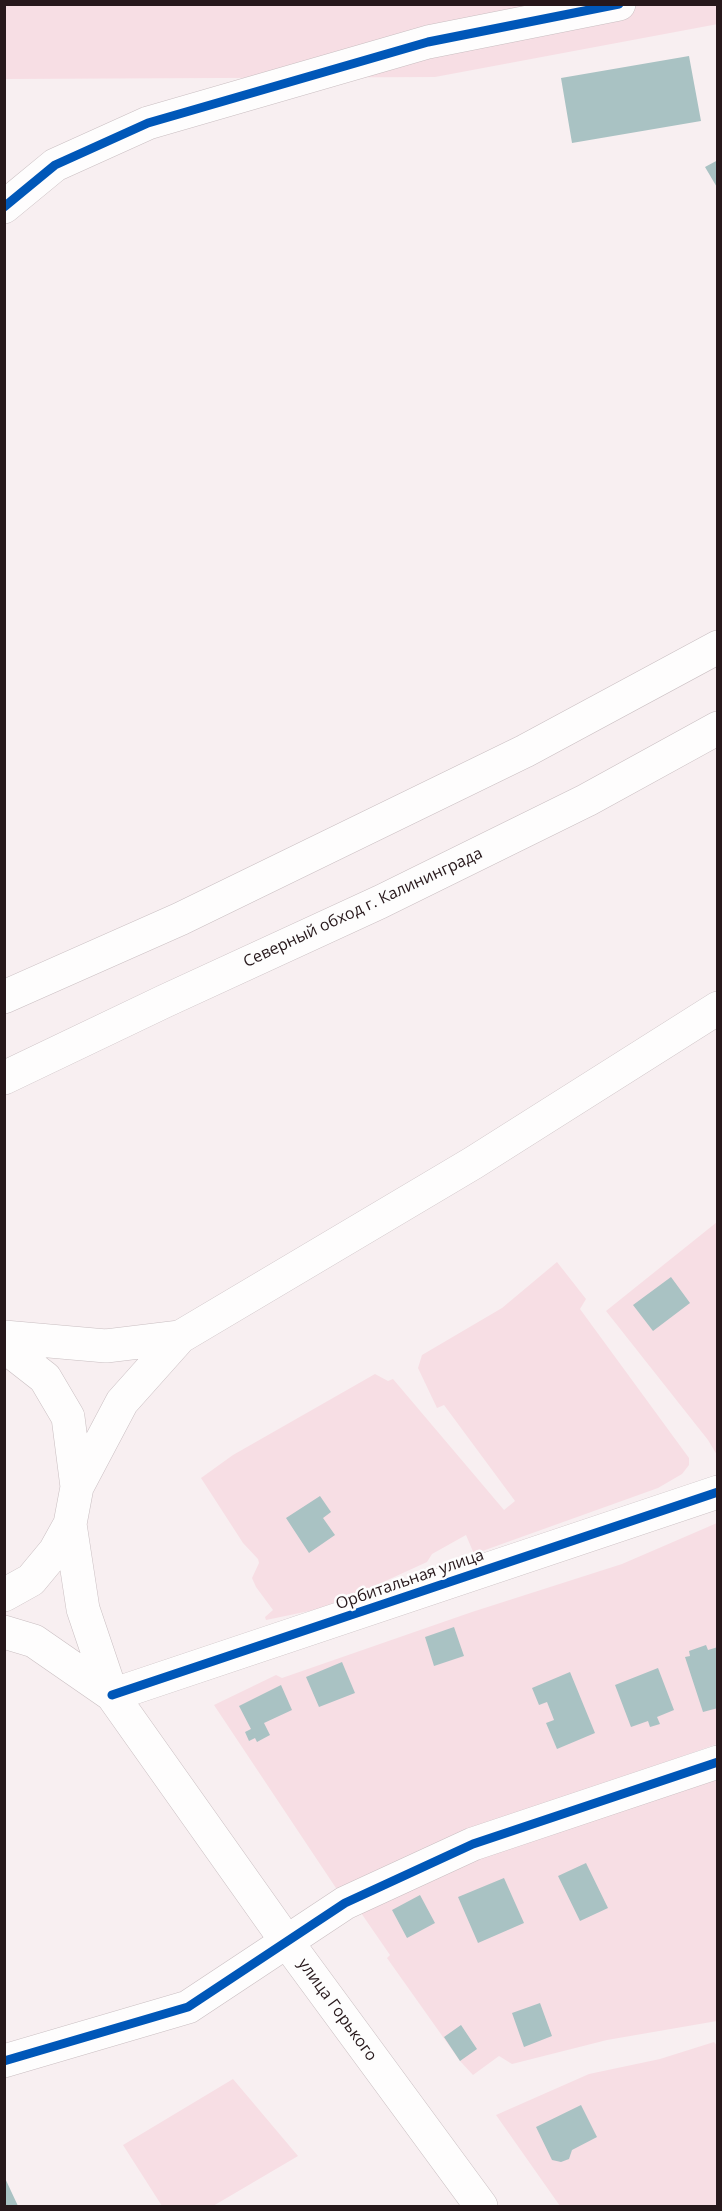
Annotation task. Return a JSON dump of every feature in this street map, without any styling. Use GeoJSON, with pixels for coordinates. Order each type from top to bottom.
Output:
{"type":"FeatureCollection","features":[{"type":"Feature","properties":{"kind":"main road"},"geometry":{"type":"LineString","coordinates":[[4,207],[56,165],[148,123],[428,42],[619,4]]}},
{"type":"Feature","properties":{"kind":"main road"},"geometry":{"type":"LineString","coordinates":[[4,997],[180,919],[525,751],[717,647]]}},
{"type":"Feature","properties":{"kind":"main road","name":"Северный обход г. Калининграда"},"geometry":{"type":"LineString","coordinates":[[4,1078],[380,902],[587,800],[717,728]]}},
{"type":"Feature","properties":{"kind":"main road"},"geometry":{"type":"LineString","coordinates":[[4,1595],[31,1580],[55,1551],[70,1524],[77,1487],[122,1402],[180,1337],[473,1163],[717,1008]]}},
{"type":"Feature","properties":{"kind":"main road"},"geometry":{"type":"LineString","coordinates":[[4,1337],[106,1346],[180,1337]]}},
{"type":"Feature","properties":{"kind":"main road"},"geometry":{"type":"LineString","coordinates":[[4,1346],[45,1378],[68,1417],[77,1487]]}},
{"type":"Feature","properties":{"kind":"main road","name":"Орбитальная улица"},"geometry":{"type":"LineString","coordinates":[[112,1695],[717,1492]]}},
{"type":"Feature","properties":{"kind":"main road"},"geometry":{"type":"LineString","coordinates":[[70,1524],[83,1609],[112,1695]]}},
{"type":"Feature","properties":{"kind":"main road"},"geometry":{"type":"LineString","coordinates":[[4,1632],[34,1641],[112,1695]]}},
{"type":"Feature","properties":{"kind":"main road","name":"улица Горького"},"geometry":{"type":"LineString","coordinates":[[112,1695],[287,1942],[481,2206]]}},
{"type":"Feature","properties":{"kind":"main road"},"geometry":{"type":"LineString","coordinates":[[4,2061],[188,2007],[345,1903],[473,1844],[717,1762]]}},
{"type":"Feature","properties":{"kind":"shaded area"},"geometry":{"type":"Polygon","coordinates":[[[717,4],[718,24],[435,77],[5,79],[4,5],[717,4]]]}},
{"type":"Feature","properties":{"kind":"shaded area"},"geometry":{"type":"Polygon","coordinates":[[[717,1222],[717,1455],[708,1440],[606,1311],[717,1222]]]}},
{"type":"Feature","properties":{"kind":"shaded area"},"geometry":{"type":"Polygon","coordinates":[[[557,1262],[586,1299],[580,1309],[689,1458],[689,1465],[682,1474],[658,1488],[474,1554],[466,1535],[432,1554],[427,1562],[381,1583],[319,1609],[266,1620],[265,1617],[273,1610],[252,1578],[259,1563],[258,1559],[243,1543],[201,1478],[233,1455],[375,1374],[388,1381],[393,1379],[504,1510],[515,1501],[444,1405],[437,1408],[418,1368],[422,1355],[502,1308],[557,1262]]]}},
{"type":"Feature","properties":{"kind":"shaded area"},"geometry":{"type":"Polygon","coordinates":[[[717,1523],[717,1744],[564,1798],[338,1891],[214,1705],[276,1675],[282,1678],[472,1612],[622,1564],[717,1523]]]}},
{"type":"Feature","properties":{"kind":"shaded area"},"geometry":{"type":"Polygon","coordinates":[[[717,1776],[717,2021],[607,2040],[512,2064],[499,2056],[473,2075],[460,2061],[387,1958],[390,1955],[359,1910],[470,1858],[717,1776]]]}},
{"type":"Feature","properties":{"kind":"shaded area"},"geometry":{"type":"Polygon","coordinates":[[[714,2042],[718,2047],[717,2206],[560,2206],[496,2115],[589,2074],[660,2059],[714,2042]]]}},
{"type":"Feature","properties":{"kind":"shaded area"},"geometry":{"type":"Polygon","coordinates":[[[233,2079],[298,2156],[213,2206],[162,2206],[123,2145],[233,2079]]]}},
{"type":"Feature","properties":{"kind":"building"},"geometry":{"type":"Polygon","coordinates":[[[689,56],[701,121],[572,143],[561,78],[689,56]]]}},
{"type":"Feature","properties":{"kind":"building"},"geometry":{"type":"Polygon","coordinates":[[[718,160],[718,189],[705,167],[718,160]]]}},
{"type":"Feature","properties":{"kind":"building"},"geometry":{"type":"Polygon","coordinates":[[[671,1277],[690,1303],[653,1331],[633,1305],[671,1277]]]}},
{"type":"Feature","properties":{"kind":"building"},"geometry":{"type":"Polygon","coordinates":[[[320,1496],[331,1512],[323,1518],[335,1535],[309,1553],[286,1518],[320,1496]]]}},
{"type":"Feature","properties":{"kind":"building"},"geometry":{"type":"Polygon","coordinates":[[[454,1627],[464,1656],[434,1666],[425,1637],[454,1627]]]}},
{"type":"Feature","properties":{"kind":"building"},"geometry":{"type":"Polygon","coordinates":[[[706,1645],[708,1650],[718,1647],[718,1708],[703,1712],[685,1657],[690,1656],[689,1651],[706,1645]]]}},
{"type":"Feature","properties":{"kind":"building"},"geometry":{"type":"Polygon","coordinates":[[[342,1662],[355,1693],[319,1707],[306,1677],[342,1662]]]}},
{"type":"Feature","properties":{"kind":"building"},"geometry":{"type":"Polygon","coordinates":[[[658,1668],[674,1710],[657,1717],[660,1724],[650,1727],[648,1721],[631,1727],[615,1685],[658,1668]]]}},
{"type":"Feature","properties":{"kind":"building"},"geometry":{"type":"Polygon","coordinates":[[[570,1672],[595,1733],[557,1749],[546,1723],[554,1720],[547,1702],[539,1705],[532,1688],[570,1672]]]}},
{"type":"Feature","properties":{"kind":"building"},"geometry":{"type":"Polygon","coordinates":[[[281,1685],[292,1710],[264,1723],[270,1735],[257,1742],[255,1738],[249,1741],[245,1732],[251,1729],[239,1706],[281,1685]]]}},
{"type":"Feature","properties":{"kind":"building"},"geometry":{"type":"Polygon","coordinates":[[[586,1863],[608,1908],[580,1921],[558,1876],[586,1863]]]}},
{"type":"Feature","properties":{"kind":"building"},"geometry":{"type":"Polygon","coordinates":[[[504,1878],[524,1923],[478,1943],[458,1897],[504,1878]]]}},
{"type":"Feature","properties":{"kind":"building"},"geometry":{"type":"Polygon","coordinates":[[[420,1895],[435,1923],[407,1938],[392,1910],[420,1895]]]}},
{"type":"Feature","properties":{"kind":"building"},"geometry":{"type":"Polygon","coordinates":[[[540,2003],[552,2036],[524,2047],[512,2013],[540,2003]]]}},
{"type":"Feature","properties":{"kind":"building"},"geometry":{"type":"Polygon","coordinates":[[[461,2025],[477,2049],[460,2061],[444,2037],[461,2025]]]}},
{"type":"Feature","properties":{"kind":"building"},"geometry":{"type":"Polygon","coordinates":[[[581,2105],[597,2137],[572,2150],[569,2159],[561,2162],[552,2160],[536,2127],[581,2105]]]}},
{"type":"Feature","properties":{"kind":"building"},"geometry":{"type":"Polygon","coordinates":[[[4,2176],[18,2206],[4,2206],[4,2176]]]}},
{"type":"Feature","properties":{"kind":"cycle path"},"geometry":{"type":"LineString","coordinates":[[4,207],[55,165],[148,123],[428,42],[619,4]]}},
{"type":"Feature","properties":{"kind":"cycle path"},"geometry":{"type":"LineString","coordinates":[[112,1695],[718,1492]]}},
{"type":"Feature","properties":{"kind":"cycle path"},"geometry":{"type":"LineString","coordinates":[[4,2061],[188,2007],[345,1903],[473,1844],[718,1762]]}}]}
